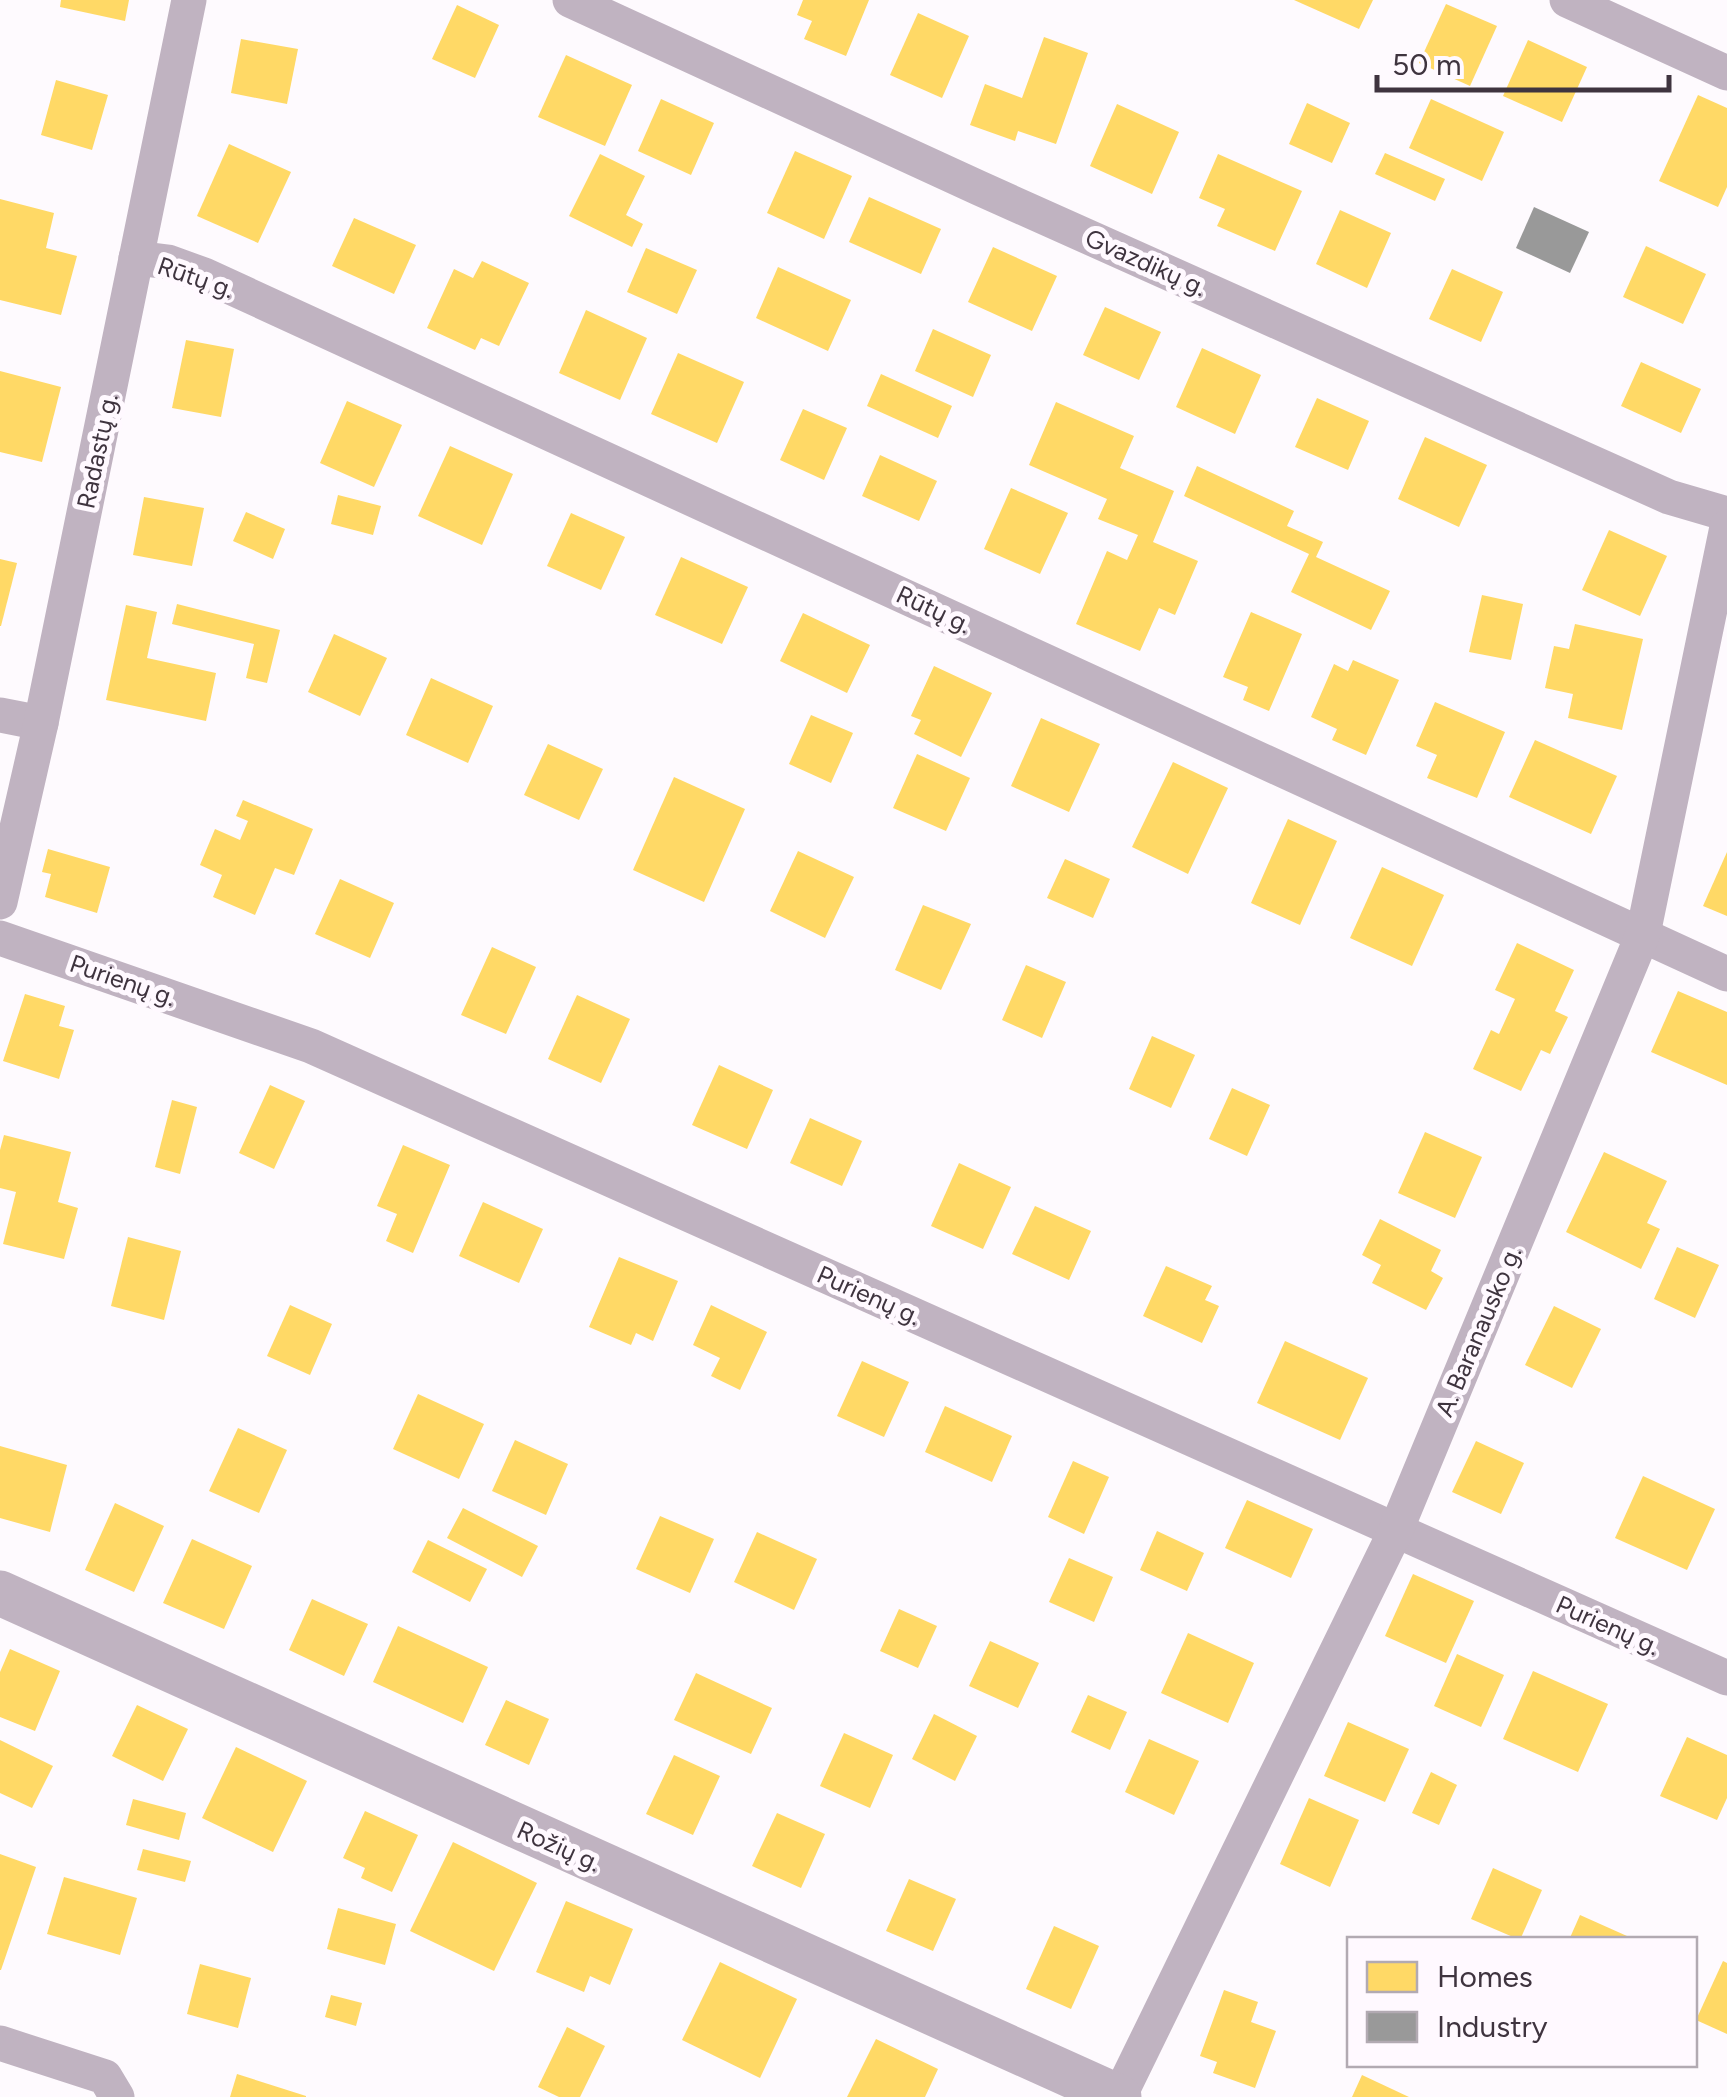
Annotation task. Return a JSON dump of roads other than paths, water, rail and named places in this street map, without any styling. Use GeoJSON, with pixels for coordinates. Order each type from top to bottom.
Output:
{"type":"FeatureCollection","features":[{"type":"Feature","properties":{"kind":"street","name":"Radastų g."},"geometry":{"type":"LineString","coordinates":[[0,902],[41,723],[189,0]]}},
{"type":"Feature","properties":{"kind":"street","name":"Gvazdikų g."},"geometry":{"type":"LineString","coordinates":[[570,0],[1651,489],[1727,514]]}},
{"type":"Feature","properties":{"kind":"street"},"geometry":{"type":"LineString","coordinates":[[1567,0],[1727,73]]}},
{"type":"Feature","properties":{"kind":"street","name":"Rūtų g."},"geometry":{"type":"LineString","coordinates":[[136,258],[168,262],[204,275],[1727,974]]}},
{"type":"Feature","properties":{"kind":"street","name":"A. Baranausko g."},"geometry":{"type":"LineString","coordinates":[[1119,2097],[1396,1530],[1643,934],[1727,527]]}},
{"type":"Feature","properties":{"kind":"street"},"geometry":{"type":"LineString","coordinates":[[0,715],[41,723]]}},
{"type":"Feature","properties":{"kind":"street","name":"Purienų g."},"geometry":{"type":"LineString","coordinates":[[0,938],[311,1046],[1727,1678]]}},
{"type":"Feature","properties":{"kind":"street","name":"Rožių g."},"geometry":{"type":"LineString","coordinates":[[0,1593],[1119,2097]]}},
{"type":"Feature","properties":{"kind":"street"},"geometry":{"type":"LineString","coordinates":[[0,2043],[104,2077],[117,2097]]}}]}
